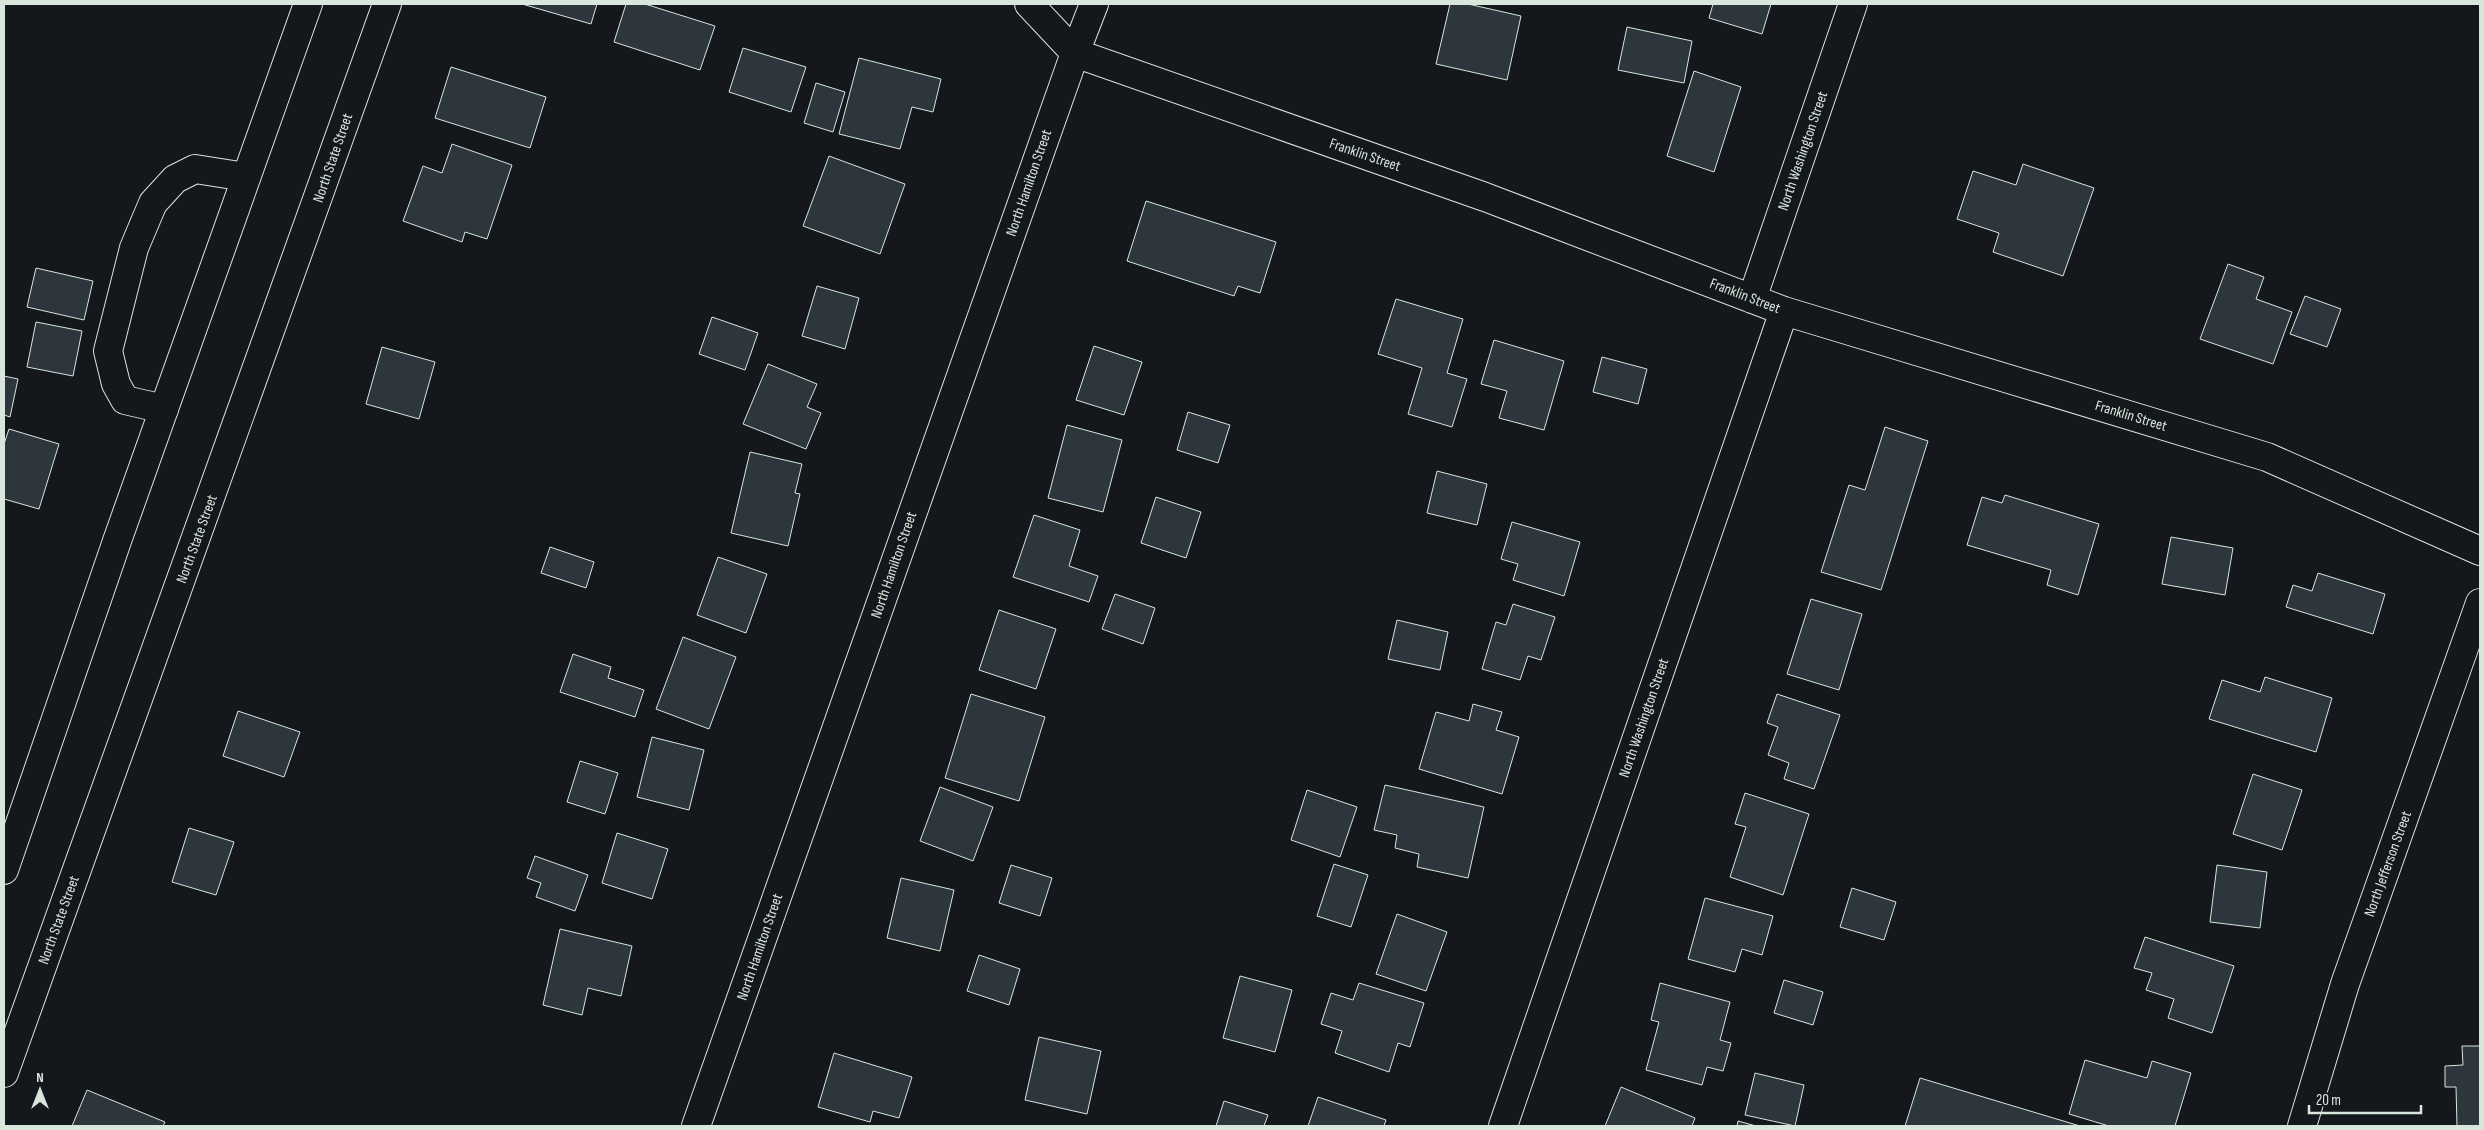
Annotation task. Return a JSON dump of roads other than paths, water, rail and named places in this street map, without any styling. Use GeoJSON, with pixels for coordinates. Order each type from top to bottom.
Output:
{"type":"FeatureCollection","features":[{"type":"Feature","properties":{"kind":"street"},"geometry":{"type":"LineString","coordinates":[[4,870],[164,409],[308,4]]}},
{"type":"Feature","properties":{"kind":"street","name":"North State Street"},"geometry":{"type":"LineString","coordinates":[[4,1074],[387,4]]}},
{"type":"Feature","properties":{"kind":"street","name":"Franklin Street"},"geometry":{"type":"LineString","coordinates":[[1029,4],[1075,53],[1485,197],[1784,310],[2266,457],[2480,551]]}},
{"type":"Feature","properties":{"kind":"street","name":"North Hamilton Street"},"geometry":{"type":"LineString","coordinates":[[696,1126],[1075,53],[1094,4]]}},
{"type":"Feature","properties":{"kind":"street","name":"North Washington Street"},"geometry":{"type":"LineString","coordinates":[[1752,299],[1853,4]]}},
{"type":"Feature","properties":{"kind":"street"},"geometry":{"type":"LineString","coordinates":[[164,409],[126,400],[116,384],[108,350],[134,248],[153,203],[175,179],[195,169],[246,177]]}},
{"type":"Feature","properties":{"kind":"street","name":"North Washington Street"},"geometry":{"type":"LineString","coordinates":[[1503,1126],[1784,310]]}},
{"type":"Feature","properties":{"kind":"street","name":"North Jefferson Street"},"geometry":{"type":"LineString","coordinates":[[2302,1126],[2345,984],[2480,603]]}}]}
